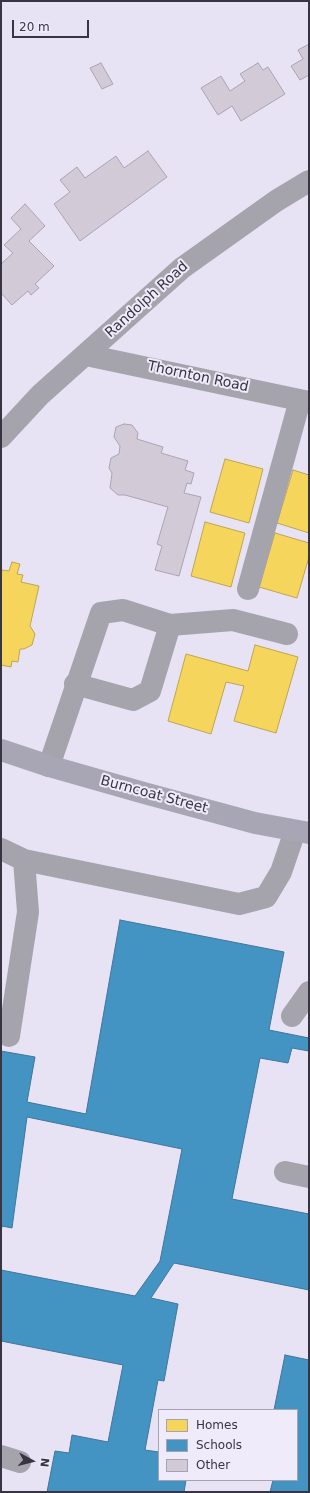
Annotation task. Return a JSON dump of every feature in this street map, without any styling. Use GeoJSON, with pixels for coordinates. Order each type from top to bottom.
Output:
{"type":"FeatureCollection","features":[{"type":"Feature","properties":{"kind":"main road","name":"Burncoat Street"},"geometry":{"type":"LineString","coordinates":[[1,750],[48,766],[255,822],[302,832]]}},
{"type":"Feature","properties":{"kind":"street","name":"Randolph Road"},"geometry":{"type":"LineString","coordinates":[[1,437],[40,395],[182,268],[276,201],[309,181]]}},
{"type":"Feature","properties":{"kind":"street","name":"Thornton Road"},"geometry":{"type":"LineString","coordinates":[[86,355],[305,401]]}},
{"type":"Feature","properties":{"kind":"street"},"geometry":{"type":"LineString","coordinates":[[248,589],[305,401]]}},
{"type":"Feature","properties":{"kind":"street"},"geometry":{"type":"LineString","coordinates":[[48,766],[75,684],[101,613],[123,610],[170,625],[233,620],[287,634]]}},
{"type":"Feature","properties":{"kind":"street"},"geometry":{"type":"LineString","coordinates":[[75,684],[133,700],[150,691],[170,625]]}},
{"type":"Feature","properties":{"kind":"street"},"geometry":{"type":"LineString","coordinates":[[1,850],[24,860],[239,904],[266,897],[302,832]]}},
{"type":"Feature","properties":{"kind":"street"},"geometry":{"type":"LineString","coordinates":[[9,1036],[28,912],[24,860]]}},
{"type":"Feature","properties":{"kind":"street"},"geometry":{"type":"LineString","coordinates":[[292,1016],[309,992]]}},
{"type":"Feature","properties":{"kind":"street"},"geometry":{"type":"LineString","coordinates":[[285,1172],[309,1177]]}},
{"type":"Feature","properties":{"kind":"building: Homes"},"geometry":{"type":"Polygon","coordinates":[[[225,459],[263,469],[249,523],[210,512],[225,459]]]}},
{"type":"Feature","properties":{"kind":"building: Homes"},"geometry":{"type":"Polygon","coordinates":[[[293,470],[309,475],[309,533],[277,523],[293,470]]]}},
{"type":"Feature","properties":{"kind":"building: Homes"},"geometry":{"type":"Polygon","coordinates":[[[205,522],[245,533],[231,587],[191,576],[205,522]]]}},
{"type":"Feature","properties":{"kind":"building: Homes"},"geometry":{"type":"Polygon","coordinates":[[[275,533],[309,543],[309,557],[297,598],[259,587],[275,533]]]}},
{"type":"Feature","properties":{"kind":"building: Homes"},"geometry":{"type":"Polygon","coordinates":[[[12,562],[20,564],[17,574],[23,575],[21,582],[39,586],[30,626],[35,634],[32,645],[24,649],[20,649],[18,662],[12,661],[11,667],[1,665],[1,576],[2,570],[9,571],[12,562]]]}},
{"type":"Feature","properties":{"kind":"building: Homes"},"geometry":{"type":"Polygon","coordinates":[[[255,645],[298,657],[276,733],[234,721],[244,686],[226,682],[211,734],[168,721],[186,654],[248,671],[255,645]]]}},
{"type":"Feature","properties":{"kind":"building: Schools"},"geometry":{"type":"Polygon","coordinates":[[[120,920],[284,952],[269,1030],[309,1038],[309,1051],[292,1048],[288,1063],[260,1058],[232,1199],[309,1214],[309,1290],[174,1263],[151,1298],[178,1304],[164,1381],[158,1380],[145,1450],[158,1452],[158,1481],[186,1481],[184,1492],[47,1492],[55,1451],[69,1453],[72,1435],[108,1442],[123,1365],[1,1341],[1,1270],[135,1296],[160,1261],[182,1149],[27,1117],[12,1228],[2,1226],[1,1233],[1,1051],[35,1057],[27,1102],[86,1114],[120,920]]]}},
{"type":"Feature","properties":{"kind":"building: Schools"},"geometry":{"type":"Polygon","coordinates":[[[285,1355],[309,1360],[309,1492],[270,1492],[273,1481],[298,1481],[298,1409],[274,1409],[285,1355]]]}},
{"type":"Feature","properties":{"kind":"building: Other"},"geometry":{"type":"Polygon","coordinates":[[[309,44],[309,75],[300,80],[291,66],[303,59],[298,50],[309,44]]]}},
{"type":"Feature","properties":{"kind":"building: Other"},"geometry":{"type":"Polygon","coordinates":[[[101,63],[113,84],[102,89],[90,68],[101,63]]]}},
{"type":"Feature","properties":{"kind":"building: Other"},"geometry":{"type":"Polygon","coordinates":[[[258,63],[263,70],[268,67],[285,94],[241,121],[232,106],[218,115],[201,88],[221,76],[230,91],[245,81],[240,74],[258,63]]]}},
{"type":"Feature","properties":{"kind":"building: Other"},"geometry":{"type":"Polygon","coordinates":[[[148,151],[167,177],[80,241],[54,204],[70,192],[60,180],[77,167],[85,178],[116,156],[124,168],[148,151]]]}},
{"type":"Feature","properties":{"kind":"building: Other"},"geometry":{"type":"Polygon","coordinates":[[[25,204],[45,226],[29,241],[54,266],[35,284],[39,288],[31,295],[28,291],[12,305],[1,293],[1,264],[13,253],[4,245],[21,229],[11,218],[25,204]]]}},
{"type":"Feature","properties":{"kind":"building: Other"},"geometry":{"type":"Polygon","coordinates":[[[124,424],[132,425],[138,433],[137,439],[163,447],[161,453],[188,461],[185,470],[194,473],[191,484],[187,483],[184,493],[201,497],[179,576],[155,570],[162,546],[157,544],[168,507],[125,495],[118,495],[110,488],[112,473],[109,468],[111,458],[119,454],[120,446],[114,437],[116,427],[124,424]]]}}]}
